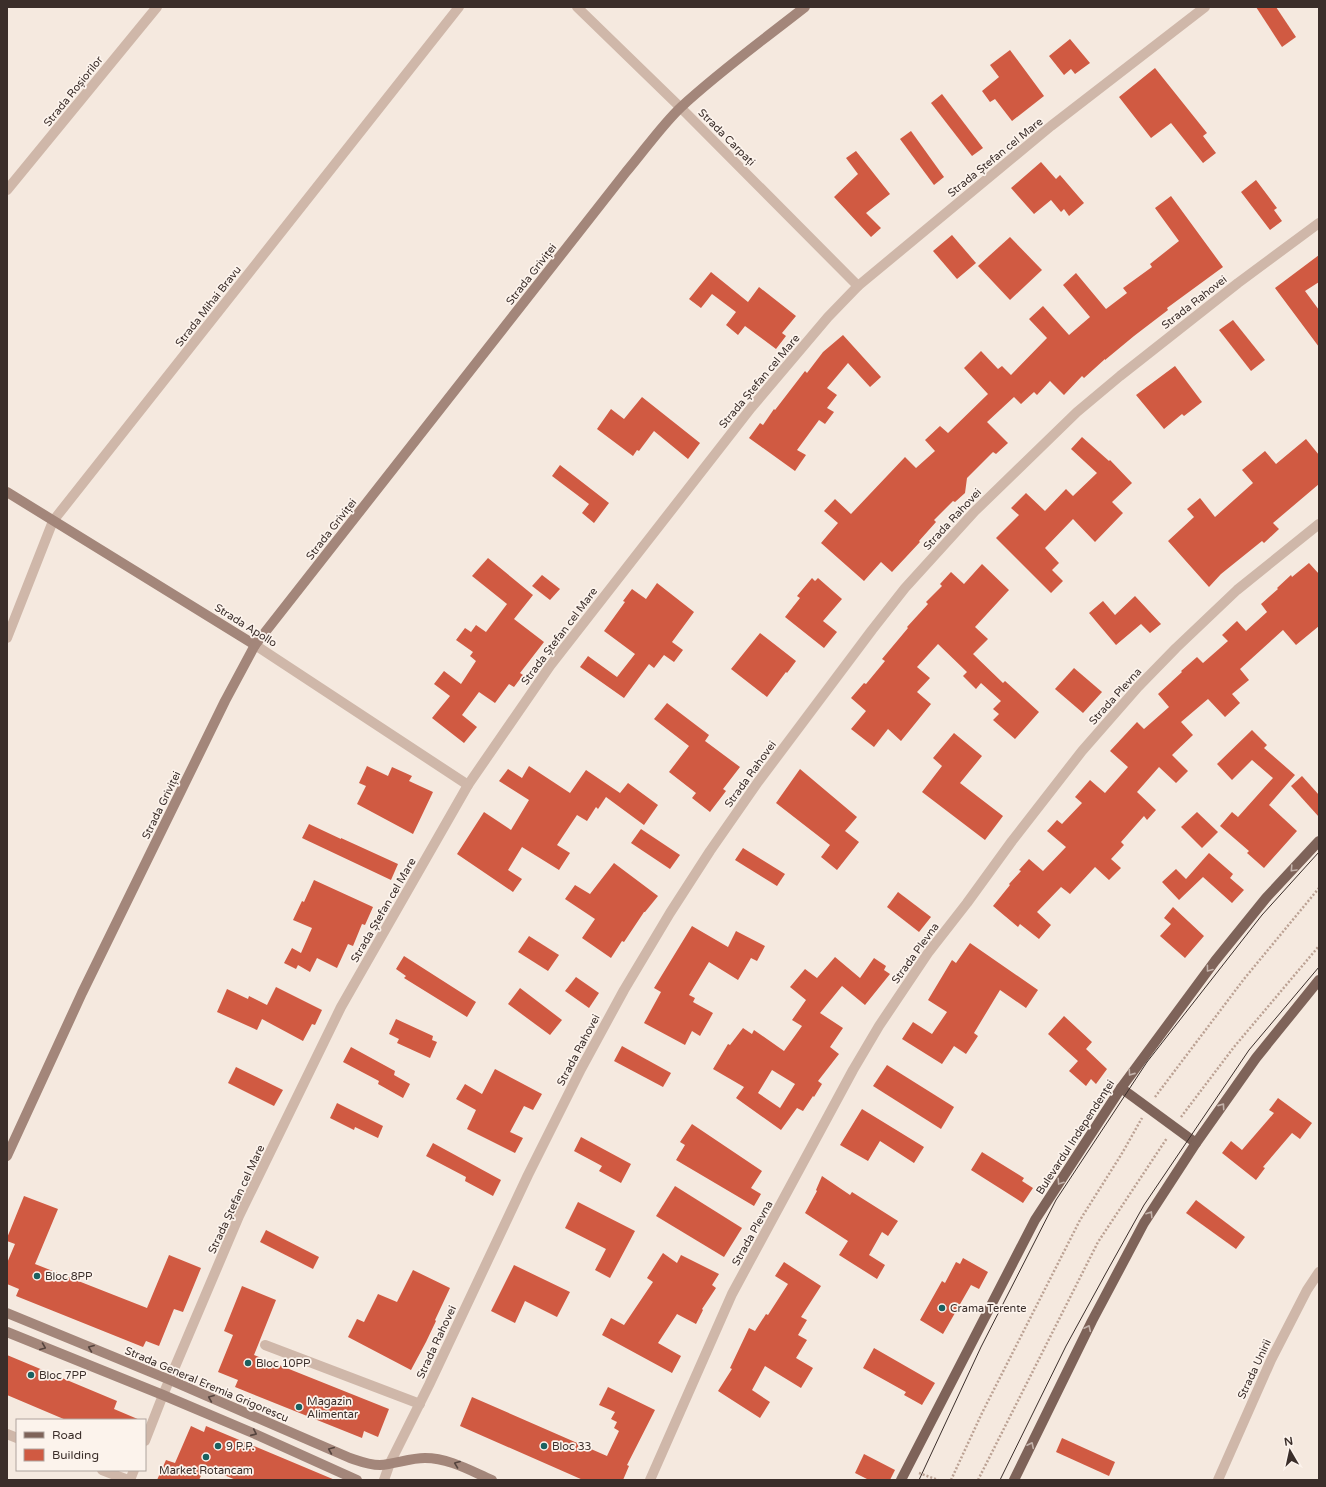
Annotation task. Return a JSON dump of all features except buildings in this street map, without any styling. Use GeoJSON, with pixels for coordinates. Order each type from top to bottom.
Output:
{"type":"FeatureCollection","features":[{"type":"Feature","properties":{"kind":"main road","name":"Strada Griviței"},"geometry":{"type":"LineString","coordinates":[[7,1156],[82,993],[225,701],[255,645],[626,172],[681,108],[724,70],[805,7]]}},
{"type":"Feature","properties":{"kind":"main road","name":"Strada Apollo"},"geometry":{"type":"LineString","coordinates":[[7,492],[255,645]]}},
{"type":"Feature","properties":{"kind":"main road","name":"Bulevardul Independenței"},"geometry":{"type":"LineString","coordinates":[[901,1480],[1035,1220],[1121,1088],[1214,961],[1266,898],[1319,841]]}},
{"type":"Feature","properties":{"kind":"main road"},"geometry":{"type":"LineString","coordinates":[[1014,1480],[1092,1321],[1140,1230],[1196,1143],[1256,1058],[1319,980]]}},
{"type":"Feature","properties":{"kind":"main road"},"geometry":{"type":"LineString","coordinates":[[1121,1088],[1196,1143]]}},
{"type":"Feature","properties":{"kind":"main road","name":"Strada General Eremia Grigorescu"},"geometry":{"type":"LineString","coordinates":[[7,1313],[170,1380],[350,1458],[379,1465],[426,1458],[440,1459],[461,1466],[492,1480]]}},
{"type":"Feature","properties":{"kind":"main road"},"geometry":{"type":"LineString","coordinates":[[7,1332],[255,1434],[356,1480]]}},
{"type":"Feature","properties":{"kind":"street","name":"Strada Roșiorilor"},"geometry":{"type":"LineString","coordinates":[[7,190],[157,7]]}},
{"type":"Feature","properties":{"kind":"street","name":"Strada Mihai Bravu"},"geometry":{"type":"LineString","coordinates":[[7,638],[53,521],[459,7]]}},
{"type":"Feature","properties":{"kind":"street","name":"Strada Carpați"},"geometry":{"type":"LineString","coordinates":[[577,7],[681,108],[858,286]]}},
{"type":"Feature","properties":{"kind":"street","name":"Strada Ștefan cel Mare"},"geometry":{"type":"LineString","coordinates":[[146,1438],[239,1216],[341,1007],[468,785],[550,666],[751,408],[796,353],[858,286],[1051,126],[1205,7]]}},
{"type":"Feature","properties":{"kind":"street","name":"Strada Rahovei"},"geometry":{"type":"LineString","coordinates":[[384,1480],[390,1463],[420,1404],[528,1175],[581,1069],[624,990],[670,913],[745,801],[872,630],[905,588],[975,511],[1077,412],[1226,292],[1319,222]]}},
{"type":"Feature","properties":{"kind":"street","name":"Strada Plevna"},"geometry":{"type":"LineString","coordinates":[[650,1480],[732,1294],[853,1070],[879,1026],[928,953],[1082,751],[1138,687],[1176,648],[1237,590],[1319,524]]}},
{"type":"Feature","properties":{"kind":"street","name":"Strada Apollo"},"geometry":{"type":"LineString","coordinates":[[255,645],[468,785]]}},
{"type":"Feature","properties":{"kind":"street","name":"Strada Unirii"},"geometry":{"type":"LineString","coordinates":[[1218,1480],[1271,1360],[1306,1290],[1319,1272]]}},
{"type":"Feature","properties":{"kind":"street"},"geometry":{"type":"LineString","coordinates":[[265,1345],[420,1404]]}},
{"type":"Feature","properties":{"kind":"street"},"geometry":{"type":"LineString","coordinates":[[105,1471],[129,1480],[134,1471]]}},
{"type":"Feature","properties":{"kind":"path"},"geometry":{"type":"LineString","coordinates":[[951,1480],[982,1413],[1080,1220],[1147,1108],[1244,979],[1319,888]]}},
{"type":"Feature","properties":{"kind":"path"},"geometry":{"type":"LineString","coordinates":[[978,1480],[1098,1242],[1174,1127],[1234,1047],[1319,946]]}},
{"type":"Feature","properties":{"kind":"path"},"geometry":{"type":"LineString","coordinates":[[907,1468],[938,1480]]}},
{"type":"Feature","properties":{"kind":"tram line"},"geometry":{"type":"LineString","coordinates":[[919,1480],[981,1347],[1056,1200],[1147,1062],[1262,915],[1319,852]]}},
{"type":"Feature","properties":{"kind":"tram line"},"geometry":{"type":"LineString","coordinates":[[1000,1480],[1066,1346],[1144,1205],[1249,1050],[1319,967]]}},
{"type":"Feature","properties":{"kind":"place","name":"Bloc 8PP"},"geometry":{"type":"Point","coordinates":[37,1276]}},
{"type":"Feature","properties":{"kind":"place","name":"Crama Terente"},"geometry":{"type":"Point","coordinates":[942,1308]}},
{"type":"Feature","properties":{"kind":"place","name":"Bloc 10PP"},"geometry":{"type":"Point","coordinates":[248,1363]}},
{"type":"Feature","properties":{"kind":"place","name":"Bloc 7PP"},"geometry":{"type":"Point","coordinates":[31,1375]}},
{"type":"Feature","properties":{"kind":"place","name":"Magazin Alimentar"},"geometry":{"type":"Point","coordinates":[299,1407]}},
{"type":"Feature","properties":{"kind":"place","name":"9 P.P."},"geometry":{"type":"Point","coordinates":[218,1446]}},
{"type":"Feature","properties":{"kind":"place","name":"Bloc 33"},"geometry":{"type":"Point","coordinates":[544,1446]}},
{"type":"Feature","properties":{"kind":"place","name":"Market Rotancam"},"geometry":{"type":"Point","coordinates":[206,1457]}}]}
